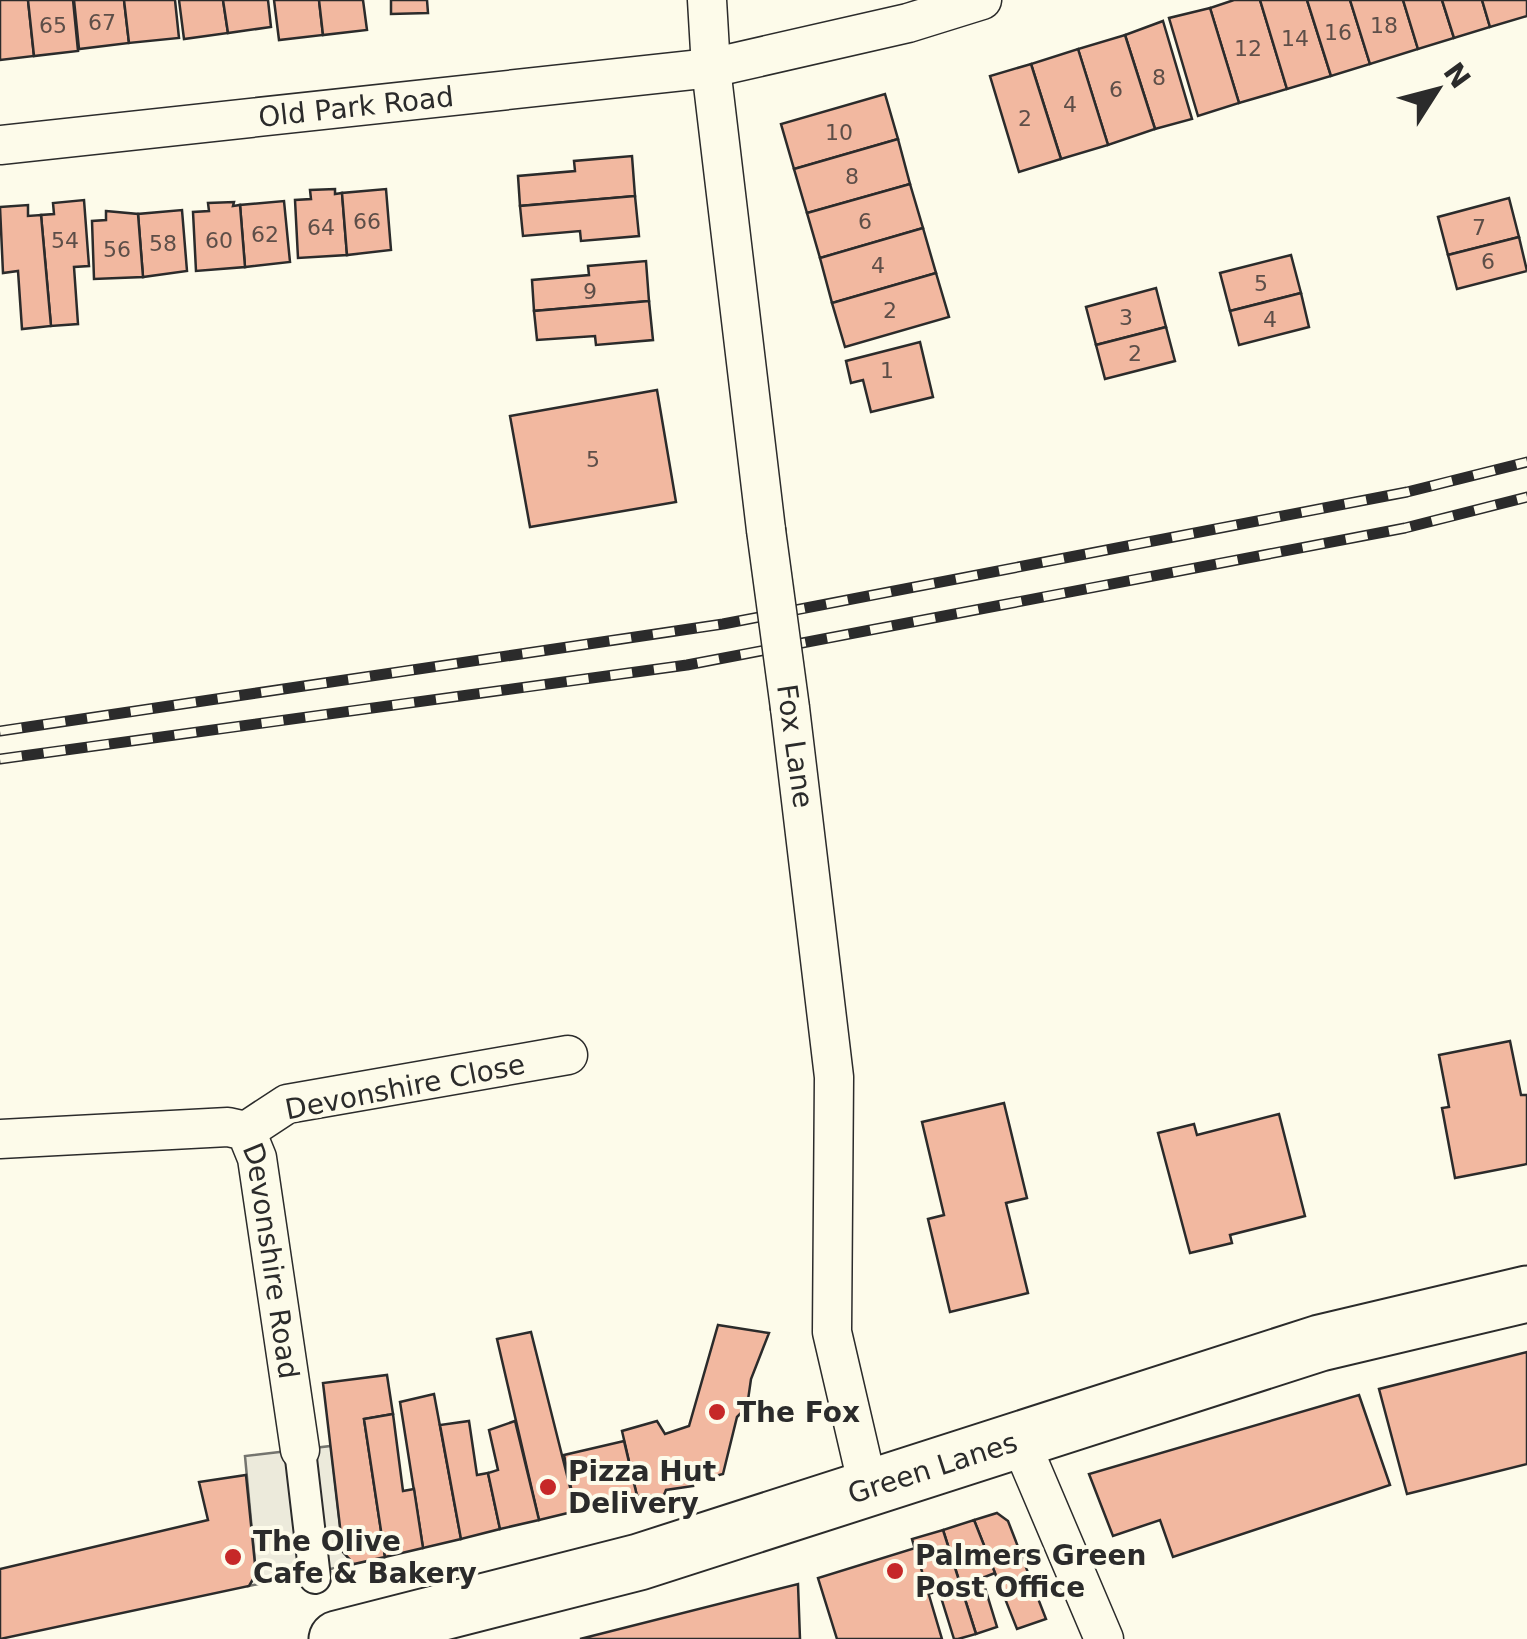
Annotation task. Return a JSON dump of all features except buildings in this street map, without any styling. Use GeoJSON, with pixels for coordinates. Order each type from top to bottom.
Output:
{"type":"FeatureCollection","features":[{"type":"Feature","properties":{"kind":"main road","name":"Green Lanes"},"geometry":{"type":"LineString","coordinates":[[336,1639],[463,1624],[639,1562],[1320,1343],[1527,1294]]}},
{"type":"Feature","properties":{"kind":"street","name":"Fox Lane"},"geometry":{"type":"LineString","coordinates":[[707,0],[710,68],[834,1077],[832,1332],[869,1491]]}},
{"type":"Feature","properties":{"kind":"street","name":"Old Park Road"},"geometry":{"type":"LineString","coordinates":[[0,145],[710,68],[908,23],[982,0]]}},
{"type":"Feature","properties":{"kind":"street","name":"Devonshire Close"},"geometry":{"type":"LineString","coordinates":[[246,1131],[287,1104],[568,1055]]}},
{"type":"Feature","properties":{"kind":"street","name":"Devonshire Road"},"geometry":{"type":"LineString","coordinates":[[0,1138],[228,1127],[246,1131],[258,1158],[300,1450],[314,1578]]}},
{"type":"Feature","properties":{"kind":"street"},"geometry":{"type":"LineString","coordinates":[[1019,1439],[1104,1639]]}},
{"type":"Feature","properties":{"kind":"shaded area"},"geometry":{"type":"Polygon","coordinates":[[[331,1446],[343,1552],[354,1564],[249,1586],[256,1574],[245,1456],[331,1446]]]}},
{"type":"Feature","properties":{"kind":"railway"},"geometry":{"type":"LineString","coordinates":[[0,731],[723,624],[1407,492],[1527,462]]}},
{"type":"Feature","properties":{"kind":"railway"},"geometry":{"type":"LineString","coordinates":[[0,759],[687,665],[1405,528],[1527,497]]}},
{"type":"Feature","properties":{"kind":"place","name":"The Fox"},"geometry":{"type":"Point","coordinates":[717,1412]}},
{"type":"Feature","properties":{"kind":"place","name":"Pizza Hut Delivery"},"geometry":{"type":"Point","coordinates":[548,1487]}},
{"type":"Feature","properties":{"kind":"place","name":"The Olive Cafe & Bakery"},"geometry":{"type":"Point","coordinates":[233,1557]}},
{"type":"Feature","properties":{"kind":"place","name":"Palmers Green Post Office"},"geometry":{"type":"Point","coordinates":[895,1571]}}]}
